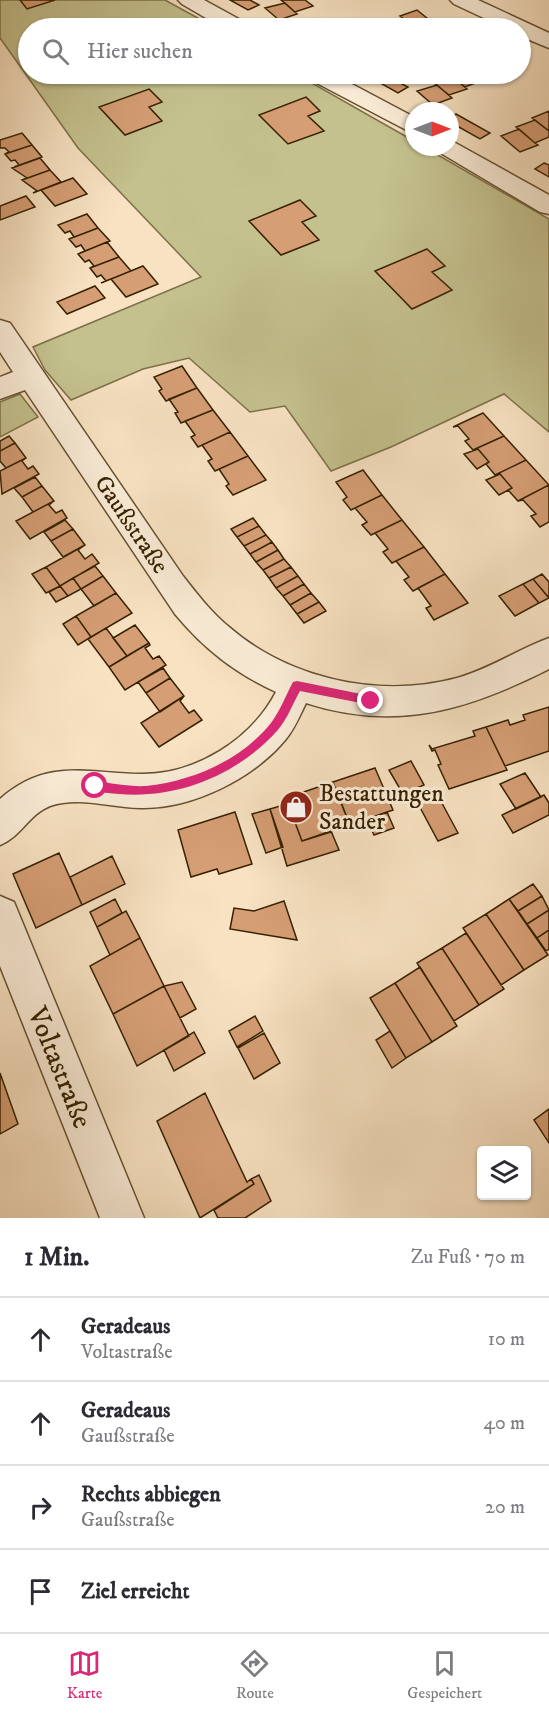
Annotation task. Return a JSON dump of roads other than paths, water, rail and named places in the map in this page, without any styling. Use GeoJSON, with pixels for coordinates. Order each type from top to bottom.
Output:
{"type":"FeatureCollection","features":[{"type":"Feature","properties":{"kind":"street"},"geometry":{"type":"LineString","coordinates":[[189,0],[220,18]]}},
{"type":"Feature","properties":{"kind":"street"},"geometry":{"type":"LineString","coordinates":[[461,0],[500,18]]}},
{"type":"Feature","properties":{"kind":"street"},"geometry":{"type":"LineString","coordinates":[[531,33],[549,41]]}},
{"type":"Feature","properties":{"kind":"street"},"geometry":{"type":"LineString","coordinates":[[335,84],[405,122]]}},
{"type":"Feature","properties":{"kind":"street"},"geometry":{"type":"LineString","coordinates":[[459,154],[549,206]]}},
{"type":"Feature","properties":{"kind":"street","name":"Gaußstraße"},"geometry":{"type":"LineString","coordinates":[[0,330],[153,558],[201,621],[241,657],[297,686],[371,701],[440,697],[474,688],[549,653]]}},
{"type":"Feature","properties":{"kind":"street"},"geometry":{"type":"LineString","coordinates":[[0,388],[31,376]]}},
{"type":"Feature","properties":{"kind":"street"},"geometry":{"type":"LineString","coordinates":[[0,827],[19,806],[49,788],[77,785],[145,791],[195,780],[242,757],[276,725],[297,686]]}},
{"type":"Feature","properties":{"kind":"street","name":"Voltastraße"},"geometry":{"type":"LineString","coordinates":[[0,916],[122,1218]]}},
{"type":"Feature","properties":{"kind":"place","name":"Bestattungen Sander"},"geometry":{"type":"Point","coordinates":[296,807]}}]}
